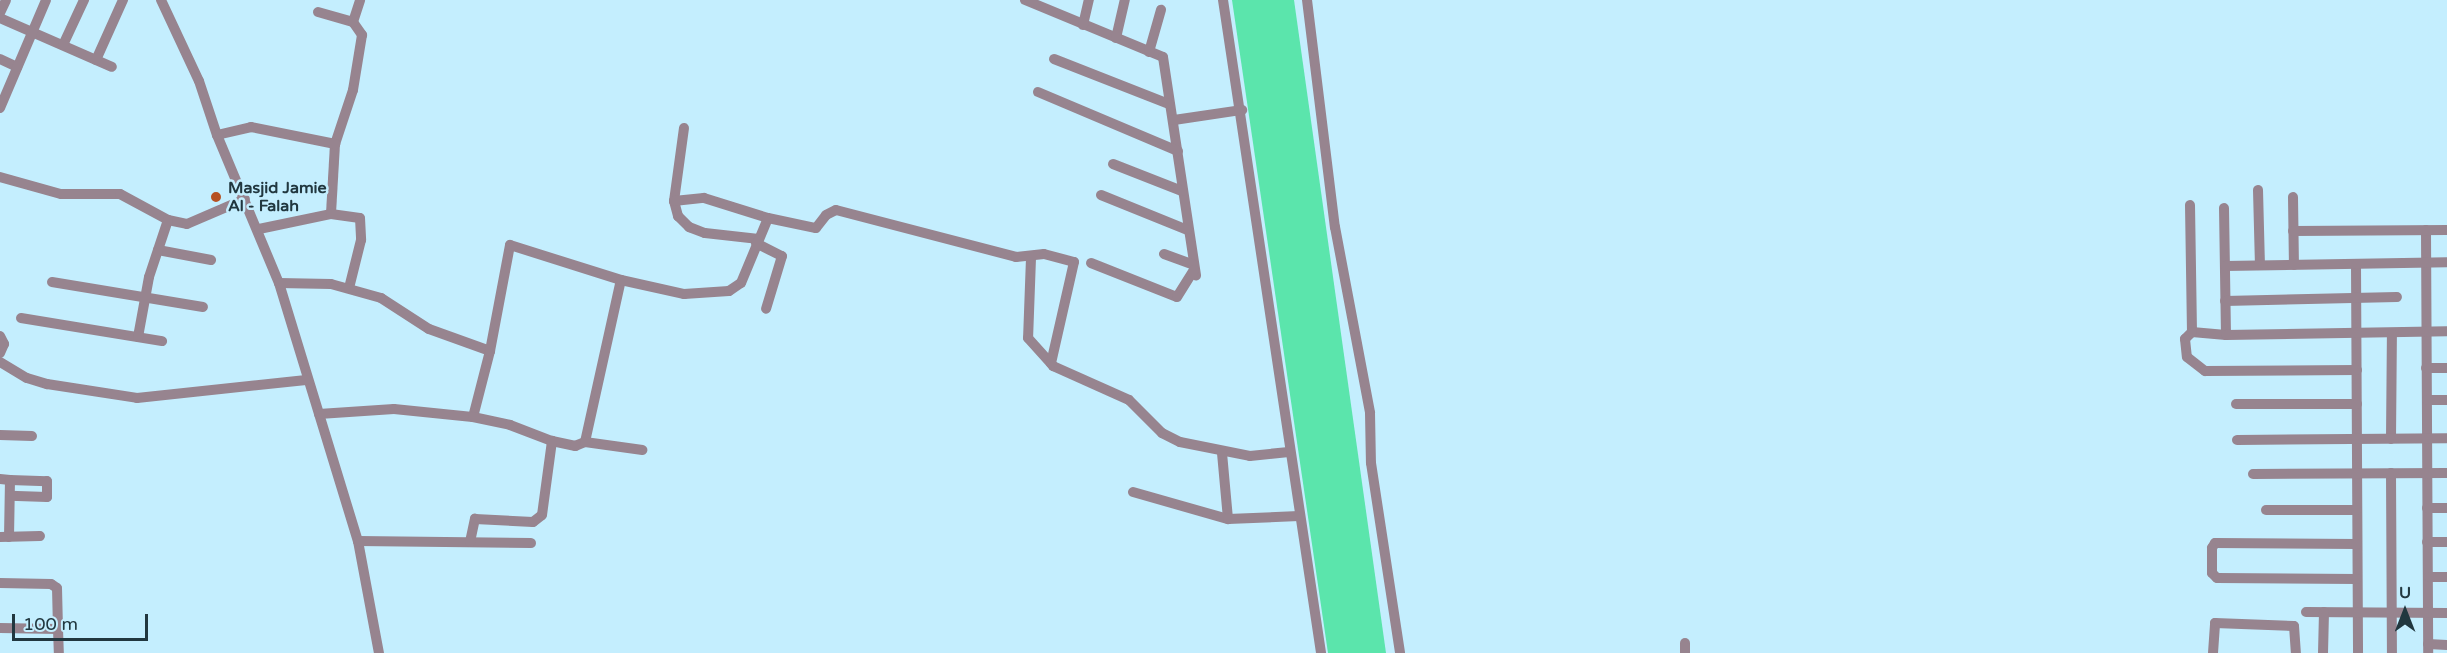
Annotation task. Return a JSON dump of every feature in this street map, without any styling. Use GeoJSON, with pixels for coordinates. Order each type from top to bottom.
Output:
{"type":"FeatureCollection","features":[{"type":"Feature","properties":{"kind":"street"},"geometry":{"type":"LineString","coordinates":[[0,13],[6,0]]}},
{"type":"Feature","properties":{"kind":"street"},"geometry":{"type":"LineString","coordinates":[[0,106],[46,0]]}},
{"type":"Feature","properties":{"kind":"street"},"geometry":{"type":"LineString","coordinates":[[63,45],[84,0]]}},
{"type":"Feature","properties":{"kind":"street"},"geometry":{"type":"LineString","coordinates":[[96,60],[123,0]]}},
{"type":"Feature","properties":{"kind":"street"},"geometry":{"type":"LineString","coordinates":[[161,0],[199,81],[217,135],[259,229],[279,283],[306,380],[319,414],[358,541],[379,653]]}},
{"type":"Feature","properties":{"kind":"street"},"geometry":{"type":"LineString","coordinates":[[353,22],[360,0]]}},
{"type":"Feature","properties":{"kind":"street"},"geometry":{"type":"LineString","coordinates":[[1024,0],[1050,5],[1083,25],[1149,52],[1166,62],[1169,104],[1174,120],[1186,230],[1194,270],[1177,297],[1090,263]]}},
{"type":"Feature","properties":{"kind":"street"},"geometry":{"type":"LineString","coordinates":[[1083,25],[1089,0]]}},
{"type":"Feature","properties":{"kind":"street"},"geometry":{"type":"LineString","coordinates":[[1116,38],[1125,0]]}},
{"type":"Feature","properties":{"kind":"street"},"geometry":{"type":"LineString","coordinates":[[1223,0],[1242,110],[1289,452],[1321,653]]}},
{"type":"Feature","properties":{"kind":"street"},"geometry":{"type":"LineString","coordinates":[[1307,0],[1337,236],[1370,413],[1371,463],[1400,653]]}},
{"type":"Feature","properties":{"kind":"street"},"geometry":{"type":"LineString","coordinates":[[1149,52],[1161,10]]}},
{"type":"Feature","properties":{"kind":"street"},"geometry":{"type":"LineString","coordinates":[[318,12],[353,22],[362,35],[348,111],[335,144],[331,214]]}},
{"type":"Feature","properties":{"kind":"street"},"geometry":{"type":"LineString","coordinates":[[0,18],[112,67]]}},
{"type":"Feature","properties":{"kind":"street"},"geometry":{"type":"LineString","coordinates":[[0,59],[17,67]]}},
{"type":"Feature","properties":{"kind":"street"},"geometry":{"type":"LineString","coordinates":[[1054,59],[1169,104]]}},
{"type":"Feature","properties":{"kind":"street"},"geometry":{"type":"LineString","coordinates":[[1038,92],[1178,151]]}},
{"type":"Feature","properties":{"kind":"street"},"geometry":{"type":"LineString","coordinates":[[1174,120],[1242,110]]}},
{"type":"Feature","properties":{"kind":"street"},"geometry":{"type":"LineString","coordinates":[[217,135],[252,127],[335,144]]}},
{"type":"Feature","properties":{"kind":"street"},"geometry":{"type":"LineString","coordinates":[[684,128],[674,201],[678,216],[689,227],[705,233],[757,241],[782,256],[766,309]]}},
{"type":"Feature","properties":{"kind":"street"},"geometry":{"type":"LineString","coordinates":[[1113,164],[1182,191]]}},
{"type":"Feature","properties":{"kind":"street"},"geometry":{"type":"LineString","coordinates":[[0,177],[60,194],[120,194],[168,220],[187,224],[244,199]]}},
{"type":"Feature","properties":{"kind":"street"},"geometry":{"type":"LineString","coordinates":[[2258,190],[2260,265]]}},
{"type":"Feature","properties":{"kind":"street"},"geometry":{"type":"LineString","coordinates":[[1101,195],[1186,230]]}},
{"type":"Feature","properties":{"kind":"street"},"geometry":{"type":"LineString","coordinates":[[2293,196],[2294,265]]}},
{"type":"Feature","properties":{"kind":"street"},"geometry":{"type":"LineString","coordinates":[[674,201],[704,198],[768,218],[816,228],[826,215],[836,210],[1031,258],[1044,254],[1074,262],[1051,363]]}},
{"type":"Feature","properties":{"kind":"street"},"geometry":{"type":"LineString","coordinates":[[2190,205],[2192,332],[2185,339],[2187,357],[2205,371],[2357,370]]}},
{"type":"Feature","properties":{"kind":"street"},"geometry":{"type":"LineString","coordinates":[[2224,208],[2226,335]]}},
{"type":"Feature","properties":{"kind":"street"},"geometry":{"type":"LineString","coordinates":[[259,229],[331,214],[363,222],[349,288]]}},
{"type":"Feature","properties":{"kind":"street"},"geometry":{"type":"LineString","coordinates":[[473,417],[490,351],[510,245],[621,280],[692,295],[729,291],[741,283],[768,218]]}},
{"type":"Feature","properties":{"kind":"street"},"geometry":{"type":"LineString","coordinates":[[138,337],[145,297],[168,220]]}},
{"type":"Feature","properties":{"kind":"street"},"geometry":{"type":"LineString","coordinates":[[2426,230],[2428,649],[2447,645]]}},
{"type":"Feature","properties":{"kind":"street"},"geometry":{"type":"LineString","coordinates":[[2293,231],[2447,230]]}},
{"type":"Feature","properties":{"kind":"street"},"geometry":{"type":"LineString","coordinates":[[158,250],[211,260]]}},
{"type":"Feature","properties":{"kind":"street"},"geometry":{"type":"LineString","coordinates":[[1164,254],[1194,270]]}},
{"type":"Feature","properties":{"kind":"street"},"geometry":{"type":"LineString","coordinates":[[1031,258],[1028,338],[1051,363],[1073,378],[1129,400],[1162,433],[1222,453],[1250,456],[1289,452]]}},
{"type":"Feature","properties":{"kind":"street"},"geometry":{"type":"LineString","coordinates":[[2225,266],[2447,262]]}},
{"type":"Feature","properties":{"kind":"street"},"geometry":{"type":"LineString","coordinates":[[2356,264],[2358,653]]}},
{"type":"Feature","properties":{"kind":"street"},"geometry":{"type":"LineString","coordinates":[[585,442],[621,280]]}},
{"type":"Feature","properties":{"kind":"street"},"geometry":{"type":"LineString","coordinates":[[52,282],[203,307]]}},
{"type":"Feature","properties":{"kind":"street"},"geometry":{"type":"LineString","coordinates":[[279,283],[349,288],[381,298],[429,329],[490,351]]}},
{"type":"Feature","properties":{"kind":"street"},"geometry":{"type":"LineString","coordinates":[[2225,301],[2397,297]]}},
{"type":"Feature","properties":{"kind":"street"},"geometry":{"type":"LineString","coordinates":[[21,318],[162,341]]}},
{"type":"Feature","properties":{"kind":"street"},"geometry":{"type":"LineString","coordinates":[[2192,332],[2226,335],[2391,334],[2426,330],[2447,331]]}},
{"type":"Feature","properties":{"kind":"street"},"geometry":{"type":"LineString","coordinates":[[2391,334],[2391,439]]}},
{"type":"Feature","properties":{"kind":"street"},"geometry":{"type":"LineString","coordinates":[[0,336],[4,344],[0,352]]}},
{"type":"Feature","properties":{"kind":"street"},"geometry":{"type":"LineString","coordinates":[[0,362],[27,378],[47,384],[136,398],[306,380]]}},
{"type":"Feature","properties":{"kind":"street"},"geometry":{"type":"LineString","coordinates":[[2427,368],[2447,368]]}},
{"type":"Feature","properties":{"kind":"street"},"geometry":{"type":"LineString","coordinates":[[2427,400],[2447,400]]}},
{"type":"Feature","properties":{"kind":"street"},"geometry":{"type":"LineString","coordinates":[[2236,404],[2357,404]]}},
{"type":"Feature","properties":{"kind":"street"},"geometry":{"type":"LineString","coordinates":[[319,414],[394,409],[473,417],[510,425],[552,441],[575,446],[585,442],[642,450]]}},
{"type":"Feature","properties":{"kind":"street"},"geometry":{"type":"LineString","coordinates":[[0,435],[32,436]]}},
{"type":"Feature","properties":{"kind":"street"},"geometry":{"type":"LineString","coordinates":[[2237,440],[2447,438]]}},
{"type":"Feature","properties":{"kind":"street"},"geometry":{"type":"LineString","coordinates":[[470,542],[475,519],[533,522],[542,515],[552,441]]}},
{"type":"Feature","properties":{"kind":"street"},"geometry":{"type":"LineString","coordinates":[[1222,453],[1228,519]]}},
{"type":"Feature","properties":{"kind":"street"},"geometry":{"type":"LineString","coordinates":[[2391,473],[2392,653]]}},
{"type":"Feature","properties":{"kind":"street"},"geometry":{"type":"LineString","coordinates":[[2253,474],[2447,473]]}},
{"type":"Feature","properties":{"kind":"street"},"geometry":{"type":"LineString","coordinates":[[10,496],[47,497],[48,481],[5,479],[10,496],[5,537],[40,536]]}},
{"type":"Feature","properties":{"kind":"street"},"geometry":{"type":"LineString","coordinates":[[1133,492],[1228,519],[1299,516]]}},
{"type":"Feature","properties":{"kind":"street"},"geometry":{"type":"LineString","coordinates":[[2427,508],[2447,508]]}},
{"type":"Feature","properties":{"kind":"street"},"geometry":{"type":"LineString","coordinates":[[2266,510],[2357,510]]}},
{"type":"Feature","properties":{"kind":"street"},"geometry":{"type":"LineString","coordinates":[[358,541],[531,543]]}},
{"type":"Feature","properties":{"kind":"street"},"geometry":{"type":"LineString","coordinates":[[2427,542],[2447,542]]}},
{"type":"Feature","properties":{"kind":"street"},"geometry":{"type":"LineString","coordinates":[[2357,544],[2215,543],[2212,548],[2212,573],[2217,578],[2357,579]]}},
{"type":"Feature","properties":{"kind":"street"},"geometry":{"type":"LineString","coordinates":[[2429,577],[2447,577]]}},
{"type":"Feature","properties":{"kind":"street"},"geometry":{"type":"LineString","coordinates":[[0,583],[51,584],[57,588],[59,653]]}},
{"type":"Feature","properties":{"kind":"street"},"geometry":{"type":"LineString","coordinates":[[2306,612],[2447,613]]}},
{"type":"Feature","properties":{"kind":"street"},"geometry":{"type":"LineString","coordinates":[[2323,653],[2324,612]]}},
{"type":"Feature","properties":{"kind":"street"},"geometry":{"type":"LineString","coordinates":[[2213,653],[2215,623],[2294,626],[2296,653]]}},
{"type":"Feature","properties":{"kind":"street"},"geometry":{"type":"LineString","coordinates":[[0,628],[58,629]]}},
{"type":"Feature","properties":{"kind":"shaded area"},"geometry":{"type":"Polygon","coordinates":[[[1232,0],[1294,0],[1386,653],[1328,653],[1232,0]]]}},
{"type":"Feature","properties":{"kind":"place","name":"Masjid Jamie Al - Falah"},"geometry":{"type":"Point","coordinates":[216,197]}}]}
